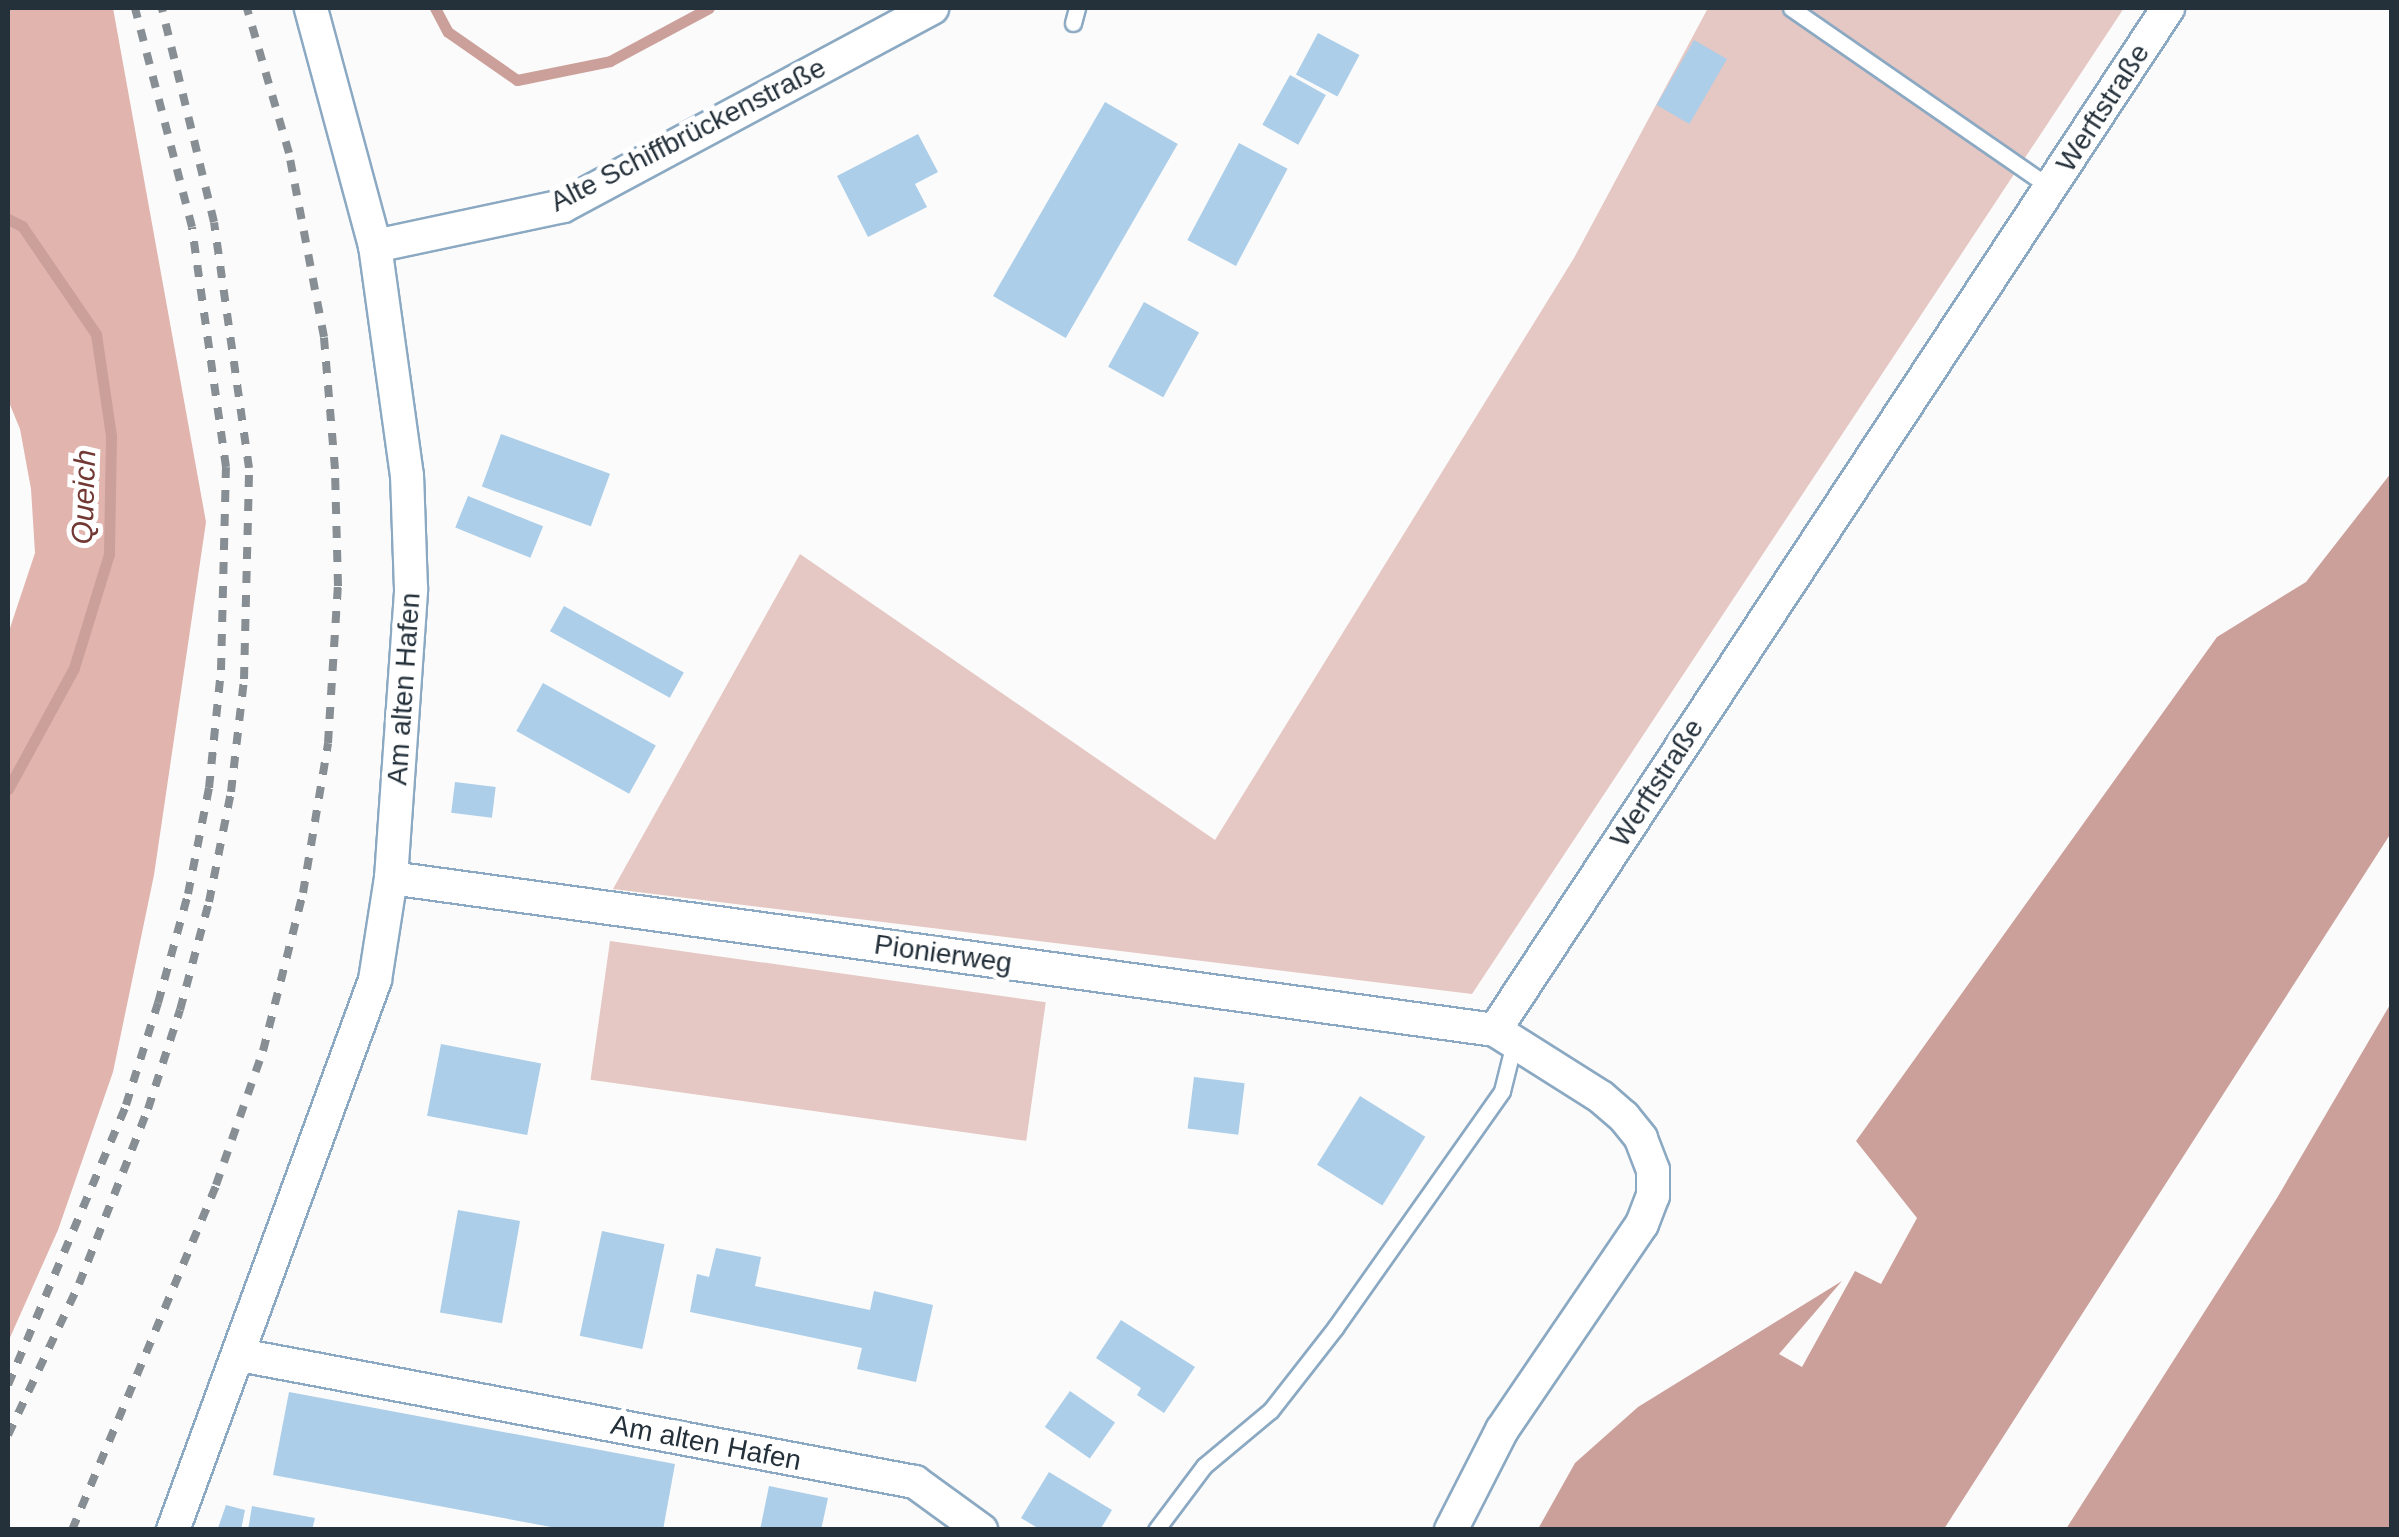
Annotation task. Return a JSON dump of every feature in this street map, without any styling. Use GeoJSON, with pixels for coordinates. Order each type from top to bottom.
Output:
{"type":"FeatureCollection","features":[{"type":"Feature","properties":{"kind":"street","name":"Am alten Hafen"},"geometry":{"type":"LineString","coordinates":[[174,1530],[375,980],[390,878],[411,589],[408,476],[375,246],[311,8]]}},
{"type":"Feature","properties":{"kind":"street","name":"Alte Schiffbrückenstraße"},"geometry":{"type":"LineString","coordinates":[[375,246],[563,206],[932,8]]}},
{"type":"Feature","properties":{"kind":"street","name":"Werftstraße"},"geometry":{"type":"LineString","coordinates":[[1505,1036],[2168,8]]}},
{"type":"Feature","properties":{"kind":"street","name":"Pionierweg"},"geometry":{"type":"LineString","coordinates":[[390,878],[1505,1036]]}},
{"type":"Feature","properties":{"kind":"street"},"geometry":{"type":"LineString","coordinates":[[1451,1530],[1502,1430],[1642,1224],[1653,1196],[1653,1170],[1641,1138],[1624,1117],[1505,1036]]}},
{"type":"Feature","properties":{"kind":"street","name":"Am alten Hafen"},"geometry":{"type":"LineString","coordinates":[[240,1356],[915,1482],[980,1530]]}},
{"type":"Feature","properties":{"kind":"lane"},"geometry":{"type":"LineString","coordinates":[[1791,8],[2051,188]]}},
{"type":"Feature","properties":{"kind":"lane"},"geometry":{"type":"LineString","coordinates":[[1156,1530],[1204,1466],[1271,1410],[1335,1328],[1502,1091],[1505,1036]]}},
{"type":"Feature","properties":{"kind":"shaded area"},"geometry":{"type":"Polygon","coordinates":[[[8,8],[113,8],[206,522],[154,875],[113,1072],[58,1230],[8,1342],[8,634],[35,553],[31,489],[20,429],[8,400],[8,8]]]}},
{"type":"Feature","properties":{"kind":"shaded area"},"geometry":{"type":"Polygon","coordinates":[[[1708,8],[2124,8],[1472,994],[613,889],[800,554],[1215,840],[1574,258],[1708,8]]]}},
{"type":"Feature","properties":{"kind":"shaded area"},"geometry":{"type":"Polygon","coordinates":[[[2391,473],[2391,833],[1944,1529],[1538,1529],[1575,1463],[1638,1407],[1842,1281],[1779,1354],[1802,1367],[1855,1271],[1881,1284],[1917,1218],[1856,1141],[2217,637],[2306,582],[2391,473]]]}},
{"type":"Feature","properties":{"kind":"shaded area"},"geometry":{"type":"Polygon","coordinates":[[[610,941],[1046,1002],[1026,1141],[591,1080],[610,941]]]}},
{"type":"Feature","properties":{"kind":"shaded area"},"geometry":{"type":"Polygon","coordinates":[[[2391,1003],[2391,1529],[2066,1529],[2277,1198],[2391,1003]]]}},
{"type":"Feature","properties":{"kind":"building"},"geometry":{"type":"Polygon","coordinates":[[[1318,33],[1359,55],[1337,97],[1296,74],[1318,33]]]}},
{"type":"Feature","properties":{"kind":"building"},"geometry":{"type":"Polygon","coordinates":[[[1694,40],[1727,59],[1689,124],[1656,105],[1694,40]]]}},
{"type":"Feature","properties":{"kind":"building"},"geometry":{"type":"Polygon","coordinates":[[[1290,75],[1326,95],[1298,145],[1262,125],[1290,75]]]}},
{"type":"Feature","properties":{"kind":"building"},"geometry":{"type":"Polygon","coordinates":[[[1105,102],[1178,144],[1066,338],[993,296],[1105,102]]]}},
{"type":"Feature","properties":{"kind":"building"},"geometry":{"type":"Polygon","coordinates":[[[918,134],[938,172],[915,184],[927,207],[868,237],[837,176],[918,134]]]}},
{"type":"Feature","properties":{"kind":"building"},"geometry":{"type":"Polygon","coordinates":[[[1239,143],[1288,169],[1236,266],[1187,240],[1239,143]]]}},
{"type":"Feature","properties":{"kind":"building"},"geometry":{"type":"Polygon","coordinates":[[[1144,302],[1199,333],[1163,397],[1108,367],[1144,302]]]}},
{"type":"Feature","properties":{"kind":"building"},"geometry":{"type":"Polygon","coordinates":[[[501,434],[610,474],[591,526],[482,487],[501,434]]]}},
{"type":"Feature","properties":{"kind":"building"},"geometry":{"type":"Polygon","coordinates":[[[468,496],[543,526],[530,558],[455,528],[468,496]]]}},
{"type":"Feature","properties":{"kind":"building"},"geometry":{"type":"Polygon","coordinates":[[[564,606],[684,672],[670,698],[550,631],[564,606]]]}},
{"type":"Feature","properties":{"kind":"building"},"geometry":{"type":"Polygon","coordinates":[[[543,683],[656,746],[629,794],[516,731],[543,683]]]}},
{"type":"Feature","properties":{"kind":"building"},"geometry":{"type":"Polygon","coordinates":[[[455,782],[496,787],[492,818],[451,813],[455,782]]]}},
{"type":"Feature","properties":{"kind":"building"},"geometry":{"type":"Polygon","coordinates":[[[441,1044],[541,1063],[527,1135],[427,1116],[441,1044]]]}},
{"type":"Feature","properties":{"kind":"building"},"geometry":{"type":"Polygon","coordinates":[[[1194,1077],[1245,1083],[1238,1135],[1188,1129],[1194,1077]]]}},
{"type":"Feature","properties":{"kind":"building"},"geometry":{"type":"Polygon","coordinates":[[[1360,1096],[1425,1137],[1382,1205],[1317,1165],[1360,1096]]]}},
{"type":"Feature","properties":{"kind":"building"},"geometry":{"type":"Polygon","coordinates":[[[458,1210],[520,1221],[502,1323],[440,1312],[458,1210]]]}},
{"type":"Feature","properties":{"kind":"building"},"geometry":{"type":"Polygon","coordinates":[[[602,1231],[665,1244],[642,1349],[580,1336],[602,1231]]]}},
{"type":"Feature","properties":{"kind":"building"},"geometry":{"type":"Polygon","coordinates":[[[716,1248],[761,1257],[755,1286],[870,1310],[874,1291],[933,1305],[916,1382],[857,1369],[862,1348],[690,1312],[697,1274],[709,1277],[716,1248]]]}},
{"type":"Feature","properties":{"kind":"building"},"geometry":{"type":"Polygon","coordinates":[[[1121,1320],[1195,1367],[1164,1413],[1137,1395],[1141,1388],[1096,1358],[1121,1320]]]}},
{"type":"Feature","properties":{"kind":"building"},"geometry":{"type":"Polygon","coordinates":[[[1070,1391],[1115,1423],[1090,1459],[1045,1427],[1070,1391]]]}},
{"type":"Feature","properties":{"kind":"building"},"geometry":{"type":"Polygon","coordinates":[[[289,1392],[675,1464],[663,1530],[567,1530],[273,1475],[289,1392]]]}},
{"type":"Feature","properties":{"kind":"building"},"geometry":{"type":"Polygon","coordinates":[[[1049,1472],[1112,1510],[1100,1530],[1041,1530],[1021,1518],[1049,1472]]]}},
{"type":"Feature","properties":{"kind":"building"},"geometry":{"type":"Polygon","coordinates":[[[769,1486],[828,1498],[821,1530],[760,1530],[769,1486]]]}},
{"type":"Feature","properties":{"kind":"building"},"geometry":{"type":"Polygon","coordinates":[[[226,1505],[245,1510],[241,1530],[218,1528],[226,1505]]]}},
{"type":"Feature","properties":{"kind":"building"},"geometry":{"type":"Polygon","coordinates":[[[252,1506],[315,1518],[312,1530],[248,1530],[252,1506]]]}},
{"type":"Feature","properties":{"kind":"waterway","name":"Queich"},"geometry":{"type":"LineString","coordinates":[[435,8],[448,32],[517,80],[610,61],[709,8]]}},
{"type":"Feature","properties":{"kind":"waterway","name":"Queich"},"geometry":{"type":"LineString","coordinates":[[8,219],[22,226],[96,334],[111,436],[109,554],[74,668],[8,789]]}},
{"type":"Feature","properties":{"kind":"railway"},"geometry":{"type":"LineString","coordinates":[[8,1385],[126,1105],[158,1003],[188,894],[209,788],[221,670],[226,467],[192,227],[135,8]]}},
{"type":"Feature","properties":{"kind":"railway"},"geometry":{"type":"LineString","coordinates":[[8,1435],[79,1284],[148,1109],[180,1010],[209,902],[231,792],[244,679],[249,468],[214,222],[162,8]]}},
{"type":"Feature","properties":{"kind":"railway"},"geometry":{"type":"LineString","coordinates":[[72,1530],[216,1185],[263,1051],[303,893],[328,743],[338,586],[335,469],[324,337],[289,153],[247,8]]}}]}
